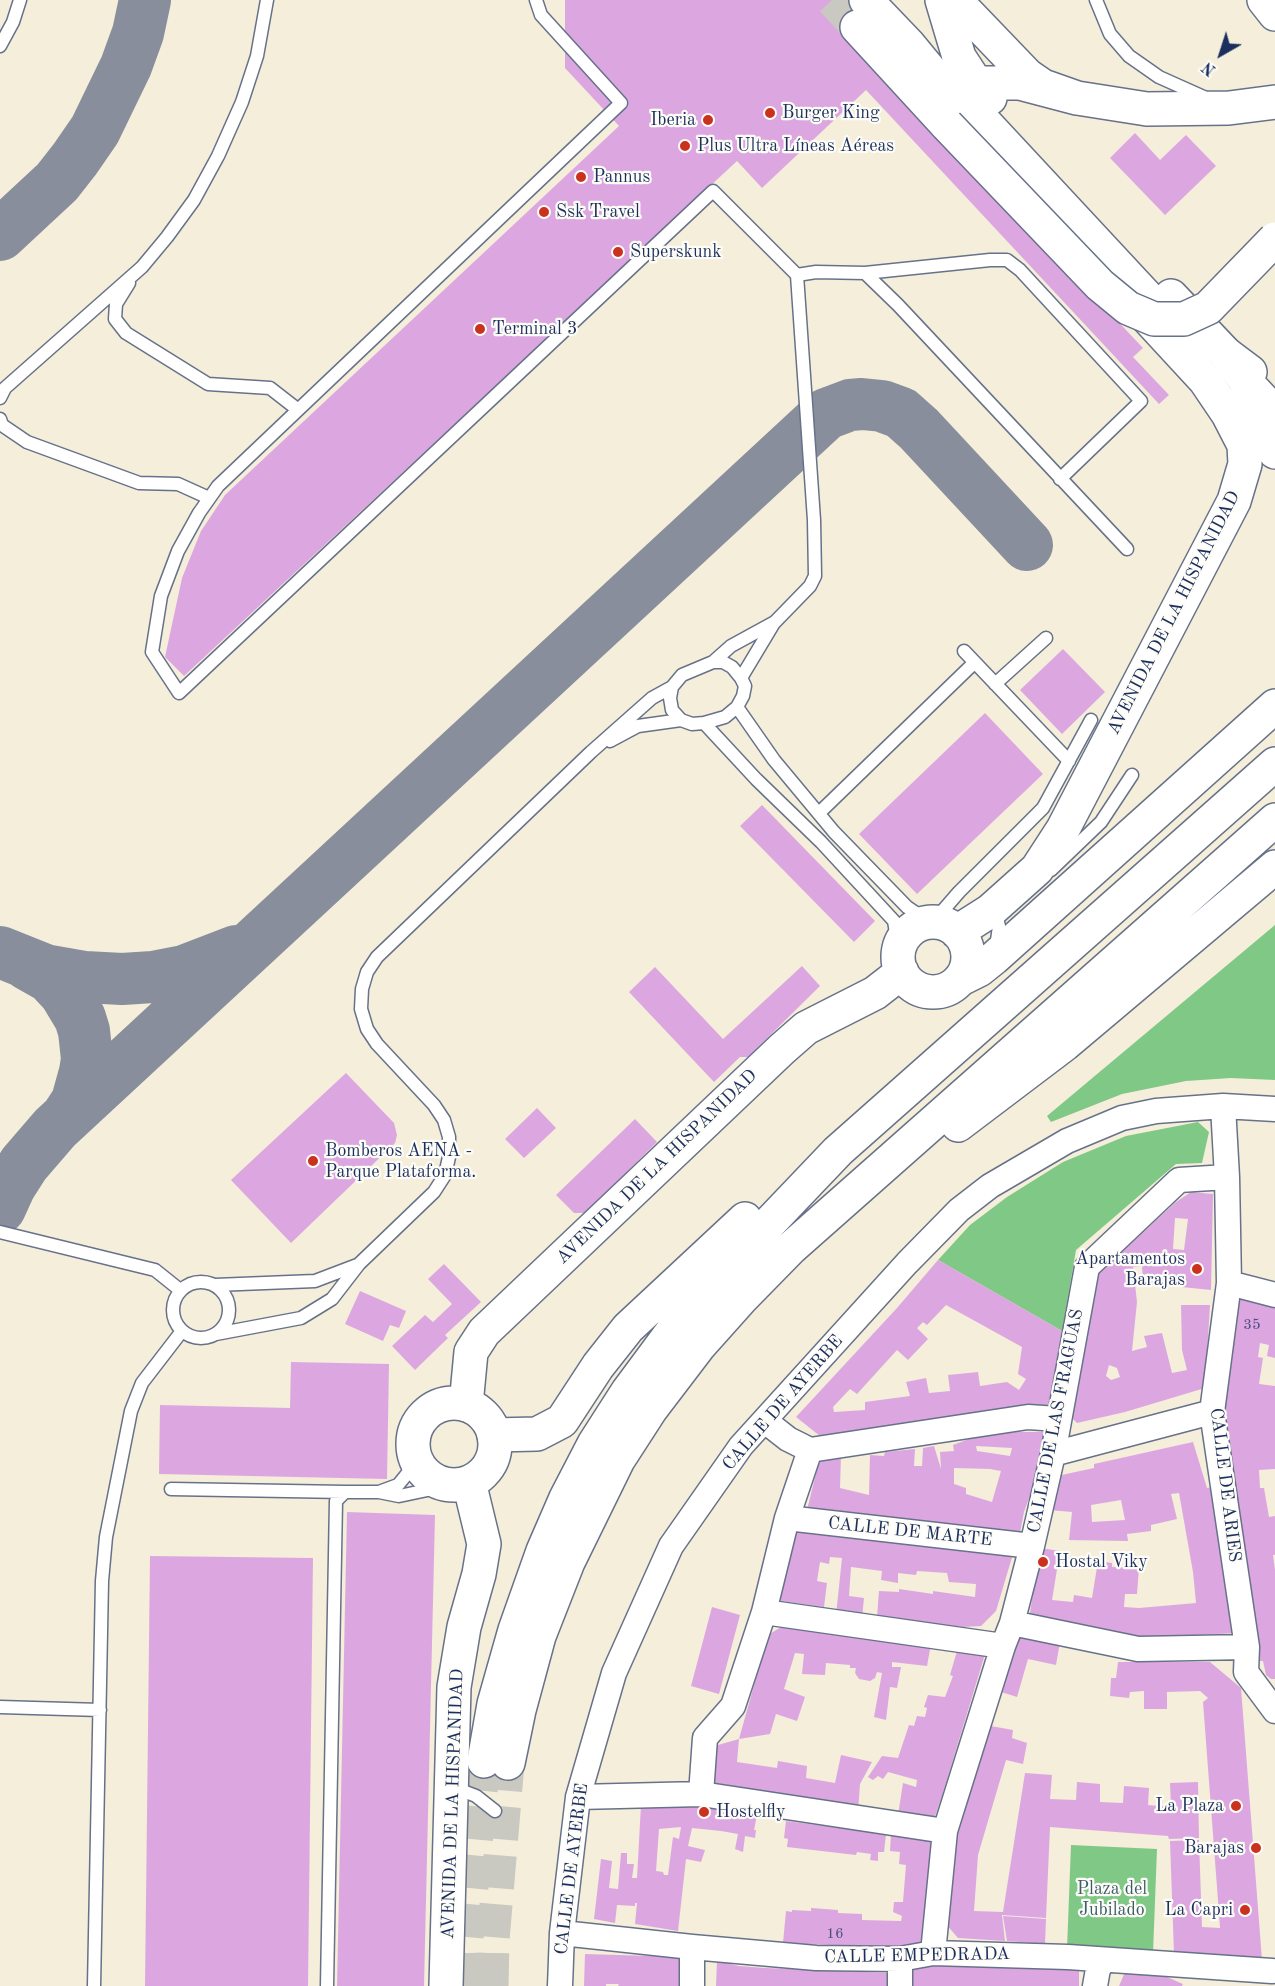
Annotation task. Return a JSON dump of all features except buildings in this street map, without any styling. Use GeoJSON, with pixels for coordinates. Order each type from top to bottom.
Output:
{"type":"FeatureCollection","features":[{"type":"Feature","properties":{"kind":"main road"},"geometry":{"type":"LineString","coordinates":[[942,0],[959,57],[965,106],[1197,349],[1242,401],[1275,453]]}},
{"type":"Feature","properties":{"kind":"main road"},"geometry":{"type":"LineString","coordinates":[[955,0],[1027,75],[1043,86],[1077,98]]}},
{"type":"Feature","properties":{"kind":"main road"},"geometry":{"type":"LineString","coordinates":[[1264,0],[1275,14]]}},
{"type":"Feature","properties":{"kind":"main road"},"geometry":{"type":"LineString","coordinates":[[863,16],[905,59],[1088,208],[1226,354],[1247,383],[1275,413]]}},
{"type":"Feature","properties":{"kind":"main road"},"geometry":{"type":"LineString","coordinates":[[905,59],[936,64],[965,106],[1101,285],[1128,308],[1154,319],[1184,319],[1208,308],[1275,239]]}},
{"type":"Feature","properties":{"kind":"main road"},"geometry":{"type":"LineString","coordinates":[[965,106],[1020,83],[1077,98],[1147,109],[1229,108],[1275,102]]}},
{"type":"Feature","properties":{"kind":"main road","name":"AVENIDA DE LA HISPANIDAD"},"geometry":{"type":"LineString","coordinates":[[965,106],[982,142],[1205,380],[1228,414],[1244,445],[1245,464],[1234,501],[1063,829],[1037,869],[995,919]]}},
{"type":"Feature","properties":{"kind":"main road"},"geometry":{"type":"LineString","coordinates":[[1226,354],[1275,392]]}},
{"type":"Feature","properties":{"kind":"main road"},"geometry":{"type":"LineString","coordinates":[[1041,915],[945,927],[918,925],[909,931],[903,940],[900,961],[910,982],[922,990],[935,992],[948,988],[980,970],[1275,706]]}},
{"type":"Feature","properties":{"kind":"main road"},"geometry":{"type":"LineString","coordinates":[[1275,764],[838,1151],[694,1302],[627,1391],[594,1444],[566,1497],[543,1551],[515,1630],[494,1704],[496,1762],[519,1710],[539,1636],[568,1562],[618,1460],[651,1409],[705,1338],[791,1248],[869,1177],[1275,820]]}},
{"type":"Feature","properties":{"kind":"main road"},"geometry":{"type":"LineString","coordinates":[[869,1177],[922,1152],[1065,1044],[1275,867]]}},
{"type":"Feature","properties":{"kind":"main road"},"geometry":{"type":"LineString","coordinates":[[945,927],[966,945],[968,958],[966,970],[959,980]]}},
{"type":"Feature","properties":{"kind":"main road","name":"AVENIDA DE LA HISPANIDAD"},"geometry":{"type":"LineString","coordinates":[[466,1405],[471,1352],[484,1332],[782,1049],[806,1028],[875,993],[900,961]]}},
{"type":"Feature","properties":{"kind":"main road"},"geometry":{"type":"LineString","coordinates":[[494,1435],[537,1434],[562,1421],[598,1366],[644,1311],[792,1179],[838,1151]]}},
{"type":"Feature","properties":{"kind":"main road"},"geometry":{"type":"LineString","coordinates":[[454,1403],[466,1405],[479,1412],[488,1422],[494,1435],[495,1449],[490,1463],[482,1474],[460,1484],[436,1481],[424,1471],[415,1458],[414,1432],[420,1420],[429,1411],[441,1405],[454,1403]]}},
{"type":"Feature","properties":{"kind":"main road","name":"AVENIDA DE LA HISPANIDAD"},"geometry":{"type":"LineString","coordinates":[[446,1986],[454,1687],[464,1627],[480,1574],[484,1544],[460,1484]]}},
{"type":"Feature","properties":{"kind":"street","name":"CALLE DE AYERBE"},"geometry":{"type":"LineString","coordinates":[[560,1986],[562,1933],[578,1797],[614,1673],[671,1546],[741,1446],[907,1263],[959,1210],[990,1186],[1067,1141],[1122,1118],[1156,1111],[1223,1106],[1275,1109]]}},
{"type":"Feature","properties":{"kind":"street","name":"CALLE DE ARIES"},"geometry":{"type":"LineString","coordinates":[[1223,1106],[1229,1282],[1212,1412],[1247,1647],[1246,1672],[1275,1711]]}},
{"type":"Feature","properties":{"kind":"street","name":"CALLE DE LAS FRAGUAS"},"geometry":{"type":"LineString","coordinates":[[933,1953],[945,1831],[1012,1623],[1032,1546],[1053,1454],[1086,1267],[1179,1180],[1227,1177]]}},
{"type":"Feature","properties":{"kind":"street"},"geometry":{"type":"LineString","coordinates":[[1229,1282],[1275,1295]]}},
{"type":"Feature","properties":{"kind":"street"},"geometry":{"type":"LineString","coordinates":[[1053,1454],[1212,1412]]}},
{"type":"Feature","properties":{"kind":"street"},"geometry":{"type":"LineString","coordinates":[[765,1421],[788,1439],[810,1450],[1028,1417],[1058,1419]]}},
{"type":"Feature","properties":{"kind":"street"},"geometry":{"type":"LineString","coordinates":[[701,1794],[705,1738],[734,1706],[764,1612],[787,1518],[810,1450]]}},
{"type":"Feature","properties":{"kind":"street","name":"CALLE DE MARTE"},"geometry":{"type":"LineString","coordinates":[[787,1518],[1032,1546]]}},
{"type":"Feature","properties":{"kind":"street"},"geometry":{"type":"LineString","coordinates":[[764,1612],[1003,1647]]}},
{"type":"Feature","properties":{"kind":"street"},"geometry":{"type":"LineString","coordinates":[[1012,1623],[1138,1649],[1247,1647]]}},
{"type":"Feature","properties":{"kind":"street"},"geometry":{"type":"LineString","coordinates":[[578,1797],[701,1794],[945,1831]]}},
{"type":"Feature","properties":{"kind":"street","name":"CALLE EMPEDRADA"},"geometry":{"type":"LineString","coordinates":[[562,1933],[816,1958],[900,1959],[933,1953],[1068,1957],[1274,1975]]}},
{"type":"Feature","properties":{"kind":"street"},"geometry":{"type":"LineString","coordinates":[[692,1947],[692,1986]]}},
{"type":"Feature","properties":{"kind":"street"},"geometry":{"type":"LineString","coordinates":[[900,1959],[900,1986]]}},
{"type":"Feature","properties":{"kind":"street"},"geometry":{"type":"LineString","coordinates":[[1095,1986],[1098,1969],[1104,1960]]}},
{"type":"Feature","properties":{"kind":"lane"},"geometry":{"type":"LineString","coordinates":[[0,46],[13,22],[20,0]]}},
{"type":"Feature","properties":{"kind":"lane"},"geometry":{"type":"LineString","coordinates":[[0,398],[5,388],[137,272],[156,252],[194,200],[218,156],[251,77],[267,0]]}},
{"type":"Feature","properties":{"kind":"lane"},"geometry":{"type":"LineString","coordinates":[[536,0],[541,15],[621,103],[218,486],[199,513],[178,551],[161,596],[152,652],[179,693],[713,190],[797,275],[814,520],[815,576],[810,586],[774,623],[741,678]]}},
{"type":"Feature","properties":{"kind":"lane"},"geometry":{"type":"LineString","coordinates":[[1096,0],[1110,34],[1129,56],[1159,77],[1229,108]]}},
{"type":"Feature","properties":{"kind":"lane"},"geometry":{"type":"LineString","coordinates":[[797,275],[816,272],[865,273],[990,260],[1007,260],[1020,270],[1141,401],[1060,479]]}},
{"type":"Feature","properties":{"kind":"lane"},"geometry":{"type":"LineString","coordinates":[[137,272],[116,304],[115,319],[126,333],[208,384],[270,388],[297,409]]}},
{"type":"Feature","properties":{"kind":"lane"},"geometry":{"type":"LineString","coordinates":[[865,273],[1126,549]]}},
{"type":"Feature","properties":{"kind":"lane"},"geometry":{"type":"LineString","coordinates":[[0,419],[2,425],[27,441],[140,483],[178,484],[209,498]]}},
{"type":"Feature","properties":{"kind":"lane"},"geometry":{"type":"LineString","coordinates":[[358,1264],[315,1281],[215,1285],[197,1281],[180,1290],[172,1307],[173,1317],[182,1331],[200,1339],[301,1318],[332,1299],[358,1264],[434,1192],[445,1174],[449,1156],[449,1137],[444,1120],[434,1105],[377,1044],[368,1029],[361,1009],[362,989],[367,972],[377,957],[591,752],[652,698],[672,687],[682,675],[713,662],[731,646],[774,623]]}},
{"type":"Feature","properties":{"kind":"lane"},"geometry":{"type":"LineString","coordinates":[[995,684],[1046,638]]}},
{"type":"Feature","properties":{"kind":"lane"},"geometry":{"type":"LineString","coordinates":[[964,651],[1069,761]]}},
{"type":"Feature","properties":{"kind":"lane"},"geometry":{"type":"LineString","coordinates":[[591,752],[638,726],[681,720],[692,724],[704,723],[725,717],[737,707],[745,686],[732,667],[723,662],[713,662]]}},
{"type":"Feature","properties":{"kind":"lane"},"geometry":{"type":"LineString","coordinates":[[819,813],[974,663]]}},
{"type":"Feature","properties":{"kind":"lane"},"geometry":{"type":"LineString","coordinates":[[672,687],[670,698],[672,710],[681,720]]}},
{"type":"Feature","properties":{"kind":"lane"},"geometry":{"type":"LineString","coordinates":[[737,707],[774,760],[819,813],[907,908],[945,927],[959,892],[1043,808],[1091,720]]}},
{"type":"Feature","properties":{"kind":"lane"},"geometry":{"type":"LineString","coordinates":[[704,723],[894,921],[900,961]]}},
{"type":"Feature","properties":{"kind":"lane"},"geometry":{"type":"LineString","coordinates":[[994,958],[995,919],[1082,842],[1101,822],[1132,775]]}},
{"type":"Feature","properties":{"kind":"lane"},"geometry":{"type":"LineString","coordinates":[[0,1232],[155,1270],[180,1290]]}},
{"type":"Feature","properties":{"kind":"lane"},"geometry":{"type":"LineString","coordinates":[[215,1285],[228,1300],[230,1310],[224,1328],[216,1334]]}},
{"type":"Feature","properties":{"kind":"lane"},"geometry":{"type":"LineString","coordinates":[[94,1986],[102,1581],[106,1537],[131,1411],[142,1383],[182,1331]]}},
{"type":"Feature","properties":{"kind":"lane"},"geometry":{"type":"LineString","coordinates":[[379,1492],[398,1485],[415,1458]]}},
{"type":"Feature","properties":{"kind":"lane"},"geometry":{"type":"LineString","coordinates":[[171,1489],[379,1492],[399,1496],[460,1484]]}},
{"type":"Feature","properties":{"kind":"lane"},"geometry":{"type":"LineString","coordinates":[[327,1986],[336,1501],[345,1492]]}},
{"type":"Feature","properties":{"kind":"lane"},"geometry":{"type":"LineString","coordinates":[[0,1707],[100,1710]]}},
{"type":"Feature","properties":{"kind":"lane"},"geometry":{"type":"LineString","coordinates":[[450,1792],[463,1791],[476,1796],[495,1811]]}},
{"type":"Feature","properties":{"kind":"green space"},"geometry":{"type":"Polygon","coordinates":[[[1275,925],[1275,1080],[1231,1078],[1186,1081],[1122,1094],[1051,1122],[1047,1116],[1275,925]]]}},
{"type":"Feature","properties":{"kind":"green space"},"geometry":{"type":"Polygon","coordinates":[[[1198,1122],[1209,1132],[1202,1163],[1176,1164],[1076,1250],[1062,1331],[938,1260],[970,1225],[1007,1197],[1063,1162],[1126,1136],[1198,1122]]]}},
{"type":"Feature","properties":{"kind":"green space","name":"Plaza del Jubilado"},"geometry":{"type":"Polygon","coordinates":[[[1071,1845],[1157,1849],[1153,1953],[1067,1949],[1071,1845]]]}},
{"type":"Feature","properties":{"kind":"taxiway"},"geometry":{"type":"LineString","coordinates":[[0,235],[57,182],[95,130],[126,66],[138,33],[145,0]]}},
{"type":"Feature","properties":{"kind":"taxiway"},"geometry":{"type":"LineString","coordinates":[[0,1208],[24,1164],[55,1128],[826,414],[850,405],[862,404],[882,406],[901,413],[919,429],[1027,545]]}},
{"type":"Feature","properties":{"kind":"taxiway"},"geometry":{"type":"LineString","coordinates":[[0,952],[45,970],[85,977],[122,979],[153,977],[184,971],[236,951]]}},
{"type":"Feature","properties":{"kind":"taxiway"},"geometry":{"type":"LineString","coordinates":[[27,964],[50,977],[65,993],[80,1018],[84,1031],[87,1059],[85,1072],[77,1101],[66,1118]]}},
{"type":"Feature","properties":{"kind":"tunnel"},"geometry":{"type":"LineString","coordinates":[[832,0],[857,27]]}},
{"type":"Feature","properties":{"kind":"tunnel"},"geometry":{"type":"LineString","coordinates":[[468,1986],[467,1938],[484,1761]]}},
{"type":"Feature","properties":{"kind":"tunnel"},"geometry":{"type":"LineString","coordinates":[[492,1986],[493,1940],[508,1763]]}},
{"type":"Feature","properties":{"kind":"place","name":"Burger King"},"geometry":{"type":"Point","coordinates":[770,113]}},
{"type":"Feature","properties":{"kind":"place","name":"Iberia"},"geometry":{"type":"Point","coordinates":[708,120]}},
{"type":"Feature","properties":{"kind":"place","name":"Plus Ultra Líneas Aéreas"},"geometry":{"type":"Point","coordinates":[685,146]}},
{"type":"Feature","properties":{"kind":"place","name":"Pannus"},"geometry":{"type":"Point","coordinates":[581,177]}},
{"type":"Feature","properties":{"kind":"place","name":"Ssk Travel"},"geometry":{"type":"Point","coordinates":[544,212]}},
{"type":"Feature","properties":{"kind":"place","name":"Superskunk"},"geometry":{"type":"Point","coordinates":[618,252]}},
{"type":"Feature","properties":{"kind":"place","name":"Terminal 3"},"geometry":{"type":"Point","coordinates":[480,329]}},
{"type":"Feature","properties":{"kind":"place","name":"Bomberos AENA - Parque Plataforma."},"geometry":{"type":"Point","coordinates":[313,1161]}},
{"type":"Feature","properties":{"kind":"place","name":"Apartamentos Barajas"},"geometry":{"type":"Point","coordinates":[1197,1269]}},
{"type":"Feature","properties":{"kind":"place","name":"Hostal Viky"},"geometry":{"type":"Point","coordinates":[1043,1562]}},
{"type":"Feature","properties":{"kind":"place","name":"La Plaza"},"geometry":{"type":"Point","coordinates":[1236,1806]}},
{"type":"Feature","properties":{"kind":"place","name":"Hostelfly"},"geometry":{"type":"Point","coordinates":[704,1812]}},
{"type":"Feature","properties":{"kind":"place","name":"Barajas"},"geometry":{"type":"Point","coordinates":[1256,1848]}},
{"type":"Feature","properties":{"kind":"place","name":"La Capri"},"geometry":{"type":"Point","coordinates":[1245,1910]}}]}
